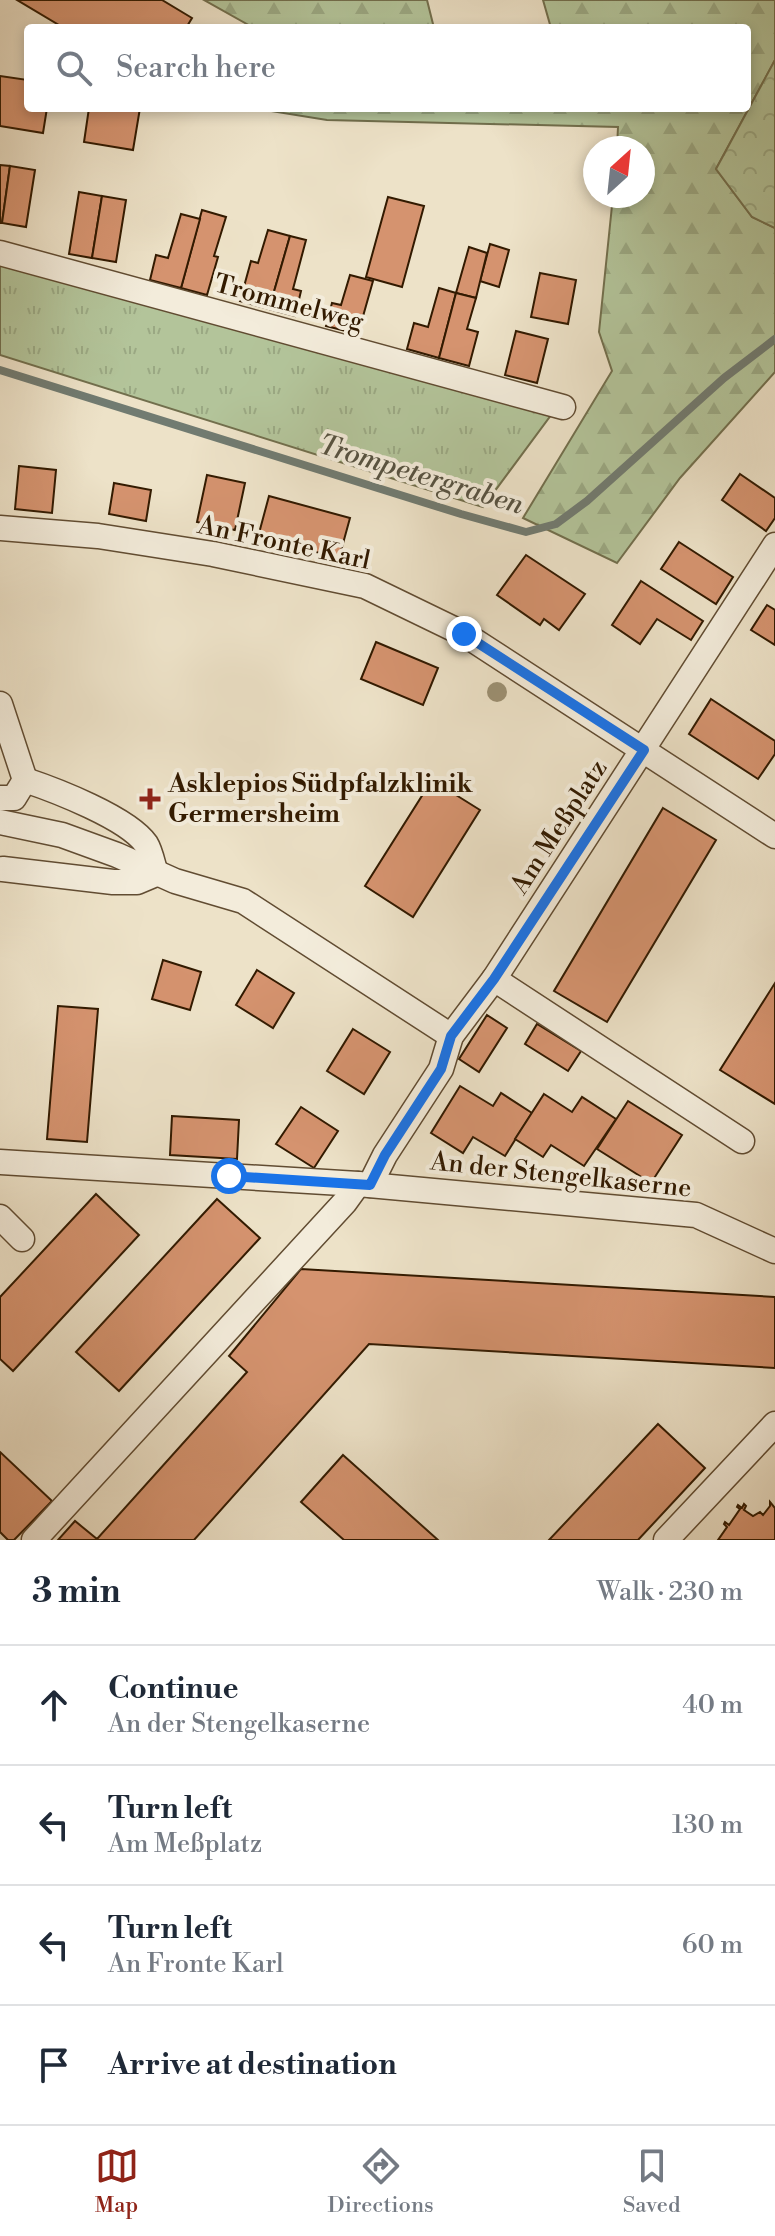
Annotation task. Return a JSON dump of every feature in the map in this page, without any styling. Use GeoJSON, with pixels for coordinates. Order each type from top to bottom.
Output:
{"type":"FeatureCollection","features":[{"type":"Feature","properties":{"kind":"street","name":"Trommelweg"},"geometry":{"type":"LineString","coordinates":[[0,253],[563,407]]}},
{"type":"Feature","properties":{"kind":"street","name":"An Fronte Karl"},"geometry":{"type":"LineString","coordinates":[[0,528],[98,536],[199,552],[365,586],[464,634],[775,836]]}},
{"type":"Feature","properties":{"kind":"street","name":"Am Meßplatz"},"geometry":{"type":"LineString","coordinates":[[34,1540],[364,1184],[441,1069],[451,1036],[494,979],[775,545]]}},
{"type":"Feature","properties":{"kind":"street"},"geometry":{"type":"LineString","coordinates":[[0,704],[25,780],[14,798],[0,798]]}},
{"type":"Feature","properties":{"kind":"street"},"geometry":{"type":"LineString","coordinates":[[25,780],[79,801],[120,823],[146,844],[156,874]]}},
{"type":"Feature","properties":{"kind":"street"},"geometry":{"type":"LineString","coordinates":[[0,822],[62,835],[117,855],[156,874],[243,901],[451,1036]]}},
{"type":"Feature","properties":{"kind":"street"},"geometry":{"type":"LineString","coordinates":[[3,869],[113,882],[137,882],[156,874]]}},
{"type":"Feature","properties":{"kind":"street"},"geometry":{"type":"LineString","coordinates":[[494,979],[742,1141]]}},
{"type":"Feature","properties":{"kind":"street","name":"An der Stengelkaserne"},"geometry":{"type":"LineString","coordinates":[[0,1162],[364,1184],[696,1215],[775,1251]]}},
{"type":"Feature","properties":{"kind":"street"},"geometry":{"type":"LineString","coordinates":[[0,1217],[22,1239]]}},
{"type":"Feature","properties":{"kind":"street"},"geometry":{"type":"LineString","coordinates":[[666,1540],[775,1424]]}},
{"type":"Feature","properties":{"kind":"green space"},"geometry":{"type":"Polygon","coordinates":[[[204,0],[427,0],[433,24],[247,24],[204,0]]]}},
{"type":"Feature","properties":{"kind":"green space"},"geometry":{"type":"Polygon","coordinates":[[[543,0],[775,0],[775,60],[751,104],[751,24],[550,24],[543,0]]]}},
{"type":"Feature","properties":{"kind":"green space"},"geometry":{"type":"Polygon","coordinates":[[[775,60],[775,228],[752,217],[716,169],[747,112],[751,112],[751,104],[775,60]]]}},
{"type":"Feature","properties":{"kind":"green space"},"geometry":{"type":"Polygon","coordinates":[[[278,112],[747,112],[716,169],[752,217],[775,228],[775,372],[680,478],[617,563],[523,518],[612,371],[599,332],[612,208],[655,208],[655,136],[618,136],[618,127],[327,120],[278,112]]]}},
{"type":"Feature","properties":{"kind":"green space"},"geometry":{"type":"Polygon","coordinates":[[[0,261],[554,411],[483,507],[0,355],[0,261]]]}},
{"type":"Feature","properties":{"kind":"building"},"geometry":{"type":"Polygon","coordinates":[[[17,0],[162,0],[192,18],[188,24],[57,24],[17,0]]]}},
{"type":"Feature","properties":{"kind":"building"},"geometry":{"type":"Polygon","coordinates":[[[0,76],[24,79],[24,112],[46,112],[43,133],[0,126],[0,76]]]}},
{"type":"Feature","properties":{"kind":"building"},"geometry":{"type":"Polygon","coordinates":[[[88,112],[139,112],[133,150],[84,142],[88,112]]]}},
{"type":"Feature","properties":{"kind":"building"},"geometry":{"type":"Polygon","coordinates":[[[0,165],[10,166],[2,223],[0,223],[0,165]]]}},
{"type":"Feature","properties":{"kind":"building"},"geometry":{"type":"Polygon","coordinates":[[[10,166],[35,170],[26,227],[2,223],[10,166]]]}},
{"type":"Feature","properties":{"kind":"building"},"geometry":{"type":"Polygon","coordinates":[[[79,192],[102,196],[92,258],[69,254],[79,192]]]}},
{"type":"Feature","properties":{"kind":"building"},"geometry":{"type":"Polygon","coordinates":[[[102,196],[126,200],[116,262],[92,258],[102,196]]]}},
{"type":"Feature","properties":{"kind":"building"},"geometry":{"type":"Polygon","coordinates":[[[388,197],[424,206],[402,287],[366,277],[388,197]]]}},
{"type":"Feature","properties":{"kind":"building"},"geometry":{"type":"Polygon","coordinates":[[[202,210],[226,217],[214,256],[218,257],[207,295],[181,288],[202,210]]]}},
{"type":"Feature","properties":{"kind":"building"},"geometry":{"type":"Polygon","coordinates":[[[181,214],[200,219],[181,288],[150,280],[156,255],[168,258],[181,214]]]}},
{"type":"Feature","properties":{"kind":"building"},"geometry":{"type":"Polygon","coordinates":[[[268,230],[290,236],[269,309],[240,301],[251,261],[258,263],[268,230]]]}},
{"type":"Feature","properties":{"kind":"building"},"geometry":{"type":"Polygon","coordinates":[[[290,236],[306,240],[293,289],[301,291],[295,316],[269,309],[290,236]]]}},
{"type":"Feature","properties":{"kind":"building"},"geometry":{"type":"Polygon","coordinates":[[[490,244],[509,250],[499,287],[480,281],[490,244]]]}},
{"type":"Feature","properties":{"kind":"building"},"geometry":{"type":"Polygon","coordinates":[[[469,247],[487,253],[476,298],[456,293],[469,247]]]}},
{"type":"Feature","properties":{"kind":"building"},"geometry":{"type":"Polygon","coordinates":[[[540,273],[576,280],[568,324],[531,317],[540,273]]]}},
{"type":"Feature","properties":{"kind":"building"},"geometry":{"type":"Polygon","coordinates":[[[350,275],[373,281],[358,334],[326,326],[332,303],[341,305],[350,275]]]}},
{"type":"Feature","properties":{"kind":"building"},"geometry":{"type":"Polygon","coordinates":[[[439,288],[456,293],[439,358],[407,349],[414,323],[428,327],[439,288]]]}},
{"type":"Feature","properties":{"kind":"building"},"geometry":{"type":"Polygon","coordinates":[[[456,293],[476,298],[467,329],[478,332],[469,366],[439,358],[456,293]]]}},
{"type":"Feature","properties":{"kind":"building"},"geometry":{"type":"Polygon","coordinates":[[[516,331],[548,339],[537,383],[505,375],[516,331]]]}},
{"type":"Feature","properties":{"kind":"building"},"geometry":{"type":"Polygon","coordinates":[[[19,466],[56,470],[52,513],[15,509],[19,466]]]}},
{"type":"Feature","properties":{"kind":"building"},"geometry":{"type":"Polygon","coordinates":[[[740,474],[775,498],[775,518],[766,531],[722,500],[740,474]]]}},
{"type":"Feature","properties":{"kind":"building"},"geometry":{"type":"Polygon","coordinates":[[[207,475],[245,483],[235,530],[197,522],[207,475]]]}},
{"type":"Feature","properties":{"kind":"building"},"geometry":{"type":"Polygon","coordinates":[[[114,483],[151,490],[146,521],[109,514],[114,483]]]}},
{"type":"Feature","properties":{"kind":"building"},"geometry":{"type":"Polygon","coordinates":[[[269,496],[350,518],[339,558],[258,537],[269,496]]]}},
{"type":"Feature","properties":{"kind":"building"},"geometry":{"type":"Polygon","coordinates":[[[679,542],[733,577],[716,604],[661,569],[679,542]]]}},
{"type":"Feature","properties":{"kind":"building"},"geometry":{"type":"Polygon","coordinates":[[[526,555],[585,594],[559,630],[544,619],[540,625],[497,595],[526,555]]]}},
{"type":"Feature","properties":{"kind":"building"},"geometry":{"type":"Polygon","coordinates":[[[641,581],[703,621],[691,640],[657,619],[640,644],[612,625],[641,581]]]}},
{"type":"Feature","properties":{"kind":"building"},"geometry":{"type":"Polygon","coordinates":[[[767,605],[775,610],[775,645],[751,630],[767,605]]]}},
{"type":"Feature","properties":{"kind":"building"},"geometry":{"type":"Polygon","coordinates":[[[376,642],[438,668],[423,705],[361,679],[376,642]]]}},
{"type":"Feature","properties":{"kind":"building"},"geometry":{"type":"Polygon","coordinates":[[[711,699],[775,741],[775,754],[758,779],[689,734],[711,699]]]}},
{"type":"Feature","properties":{"kind":"building"},"geometry":{"type":"Polygon","coordinates":[[[432,780],[480,810],[413,917],[365,886],[432,780]]]}},
{"type":"Feature","properties":{"kind":"building"},"geometry":{"type":"Polygon","coordinates":[[[663,808],[716,840],[607,1022],[554,991],[663,808]]]}},
{"type":"Feature","properties":{"kind":"building"},"geometry":{"type":"Polygon","coordinates":[[[163,960],[201,972],[190,1010],[152,999],[163,960]]]}},
{"type":"Feature","properties":{"kind":"building"},"geometry":{"type":"Polygon","coordinates":[[[257,970],[294,993],[273,1028],[236,1005],[257,970]]]}},
{"type":"Feature","properties":{"kind":"building"},"geometry":{"type":"Polygon","coordinates":[[[775,983],[775,1104],[720,1070],[775,983]]]}},
{"type":"Feature","properties":{"kind":"building"},"geometry":{"type":"Polygon","coordinates":[[[58,1006],[98,1009],[87,1142],[47,1139],[58,1006]]]}},
{"type":"Feature","properties":{"kind":"building"},"geometry":{"type":"Polygon","coordinates":[[[487,1015],[507,1028],[479,1072],[459,1059],[487,1015]]]}},
{"type":"Feature","properties":{"kind":"building"},"geometry":{"type":"Polygon","coordinates":[[[537,1024],[581,1051],[568,1071],[525,1044],[537,1024]]]}},
{"type":"Feature","properties":{"kind":"building"},"geometry":{"type":"Polygon","coordinates":[[[353,1029],[390,1052],[364,1094],[327,1071],[353,1029]]]}},
{"type":"Feature","properties":{"kind":"building"},"geometry":{"type":"Polygon","coordinates":[[[460,1086],[493,1106],[501,1093],[532,1113],[505,1156],[473,1137],[463,1153],[431,1133],[460,1086]]]}},
{"type":"Feature","properties":{"kind":"building"},"geometry":{"type":"Polygon","coordinates":[[[544,1094],[572,1112],[582,1097],[616,1119],[584,1166],[551,1145],[543,1157],[515,1139],[544,1094]]]}},
{"type":"Feature","properties":{"kind":"building"},"geometry":{"type":"Polygon","coordinates":[[[628,1101],[682,1135],[651,1183],[597,1149],[628,1101]]]}},
{"type":"Feature","properties":{"kind":"building"},"geometry":{"type":"Polygon","coordinates":[[[301,1107],[338,1131],[314,1168],[276,1144],[301,1107]]]}},
{"type":"Feature","properties":{"kind":"building"},"geometry":{"type":"Polygon","coordinates":[[[172,1116],[239,1120],[237,1159],[170,1155],[172,1116]]]}},
{"type":"Feature","properties":{"kind":"building"},"geometry":{"type":"Polygon","coordinates":[[[96,1194],[139,1235],[13,1371],[0,1359],[0,1297],[96,1194]]]}},
{"type":"Feature","properties":{"kind":"building"},"geometry":{"type":"Polygon","coordinates":[[[217,1199],[260,1238],[119,1391],[76,1352],[217,1199]]]}},
{"type":"Feature","properties":{"kind":"building"},"geometry":{"type":"Polygon","coordinates":[[[301,1269],[775,1297],[775,1368],[369,1344],[194,1540],[58,1540],[75,1521],[97,1539],[247,1372],[229,1356],[301,1269]]]}},
{"type":"Feature","properties":{"kind":"building"},"geometry":{"type":"Polygon","coordinates":[[[658,1424],[705,1468],[638,1540],[549,1540],[658,1424]]]}},
{"type":"Feature","properties":{"kind":"building"},"geometry":{"type":"Polygon","coordinates":[[[0,1452],[52,1501],[14,1540],[8,1540],[0,1532],[0,1452]]]}},
{"type":"Feature","properties":{"kind":"building"},"geometry":{"type":"Polygon","coordinates":[[[343,1455],[438,1540],[344,1540],[301,1502],[343,1455]]]}},
{"type":"Feature","properties":{"kind":"building"},"geometry":{"type":"Polygon","coordinates":[[[770,1502],[775,1508],[775,1540],[718,1540],[727,1527],[725,1522],[729,1525],[740,1509],[738,1505],[742,1508],[744,1504],[744,1510],[753,1516],[760,1512],[763,1515],[770,1502]]]}},
{"type":"Feature","properties":{"kind":"waterway","name":"Trompetergraben"},"geometry":{"type":"LineString","coordinates":[[0,370],[526,532],[556,524],[587,501],[724,378],[775,339]]}},
{"type":"Feature","properties":{"kind":"place","name":"Asklepios Südpfalzklinik Germersheim"},"geometry":{"type":"Point","coordinates":[150,799]}},
{"type":"Feature","properties":{"kind":"route"},"geometry":{"type":"LineString","coordinates":[[229,1176],[370,1185],[385,1155],[441,1069],[451,1036],[494,979],[644,750],[464,634]]}}]}
